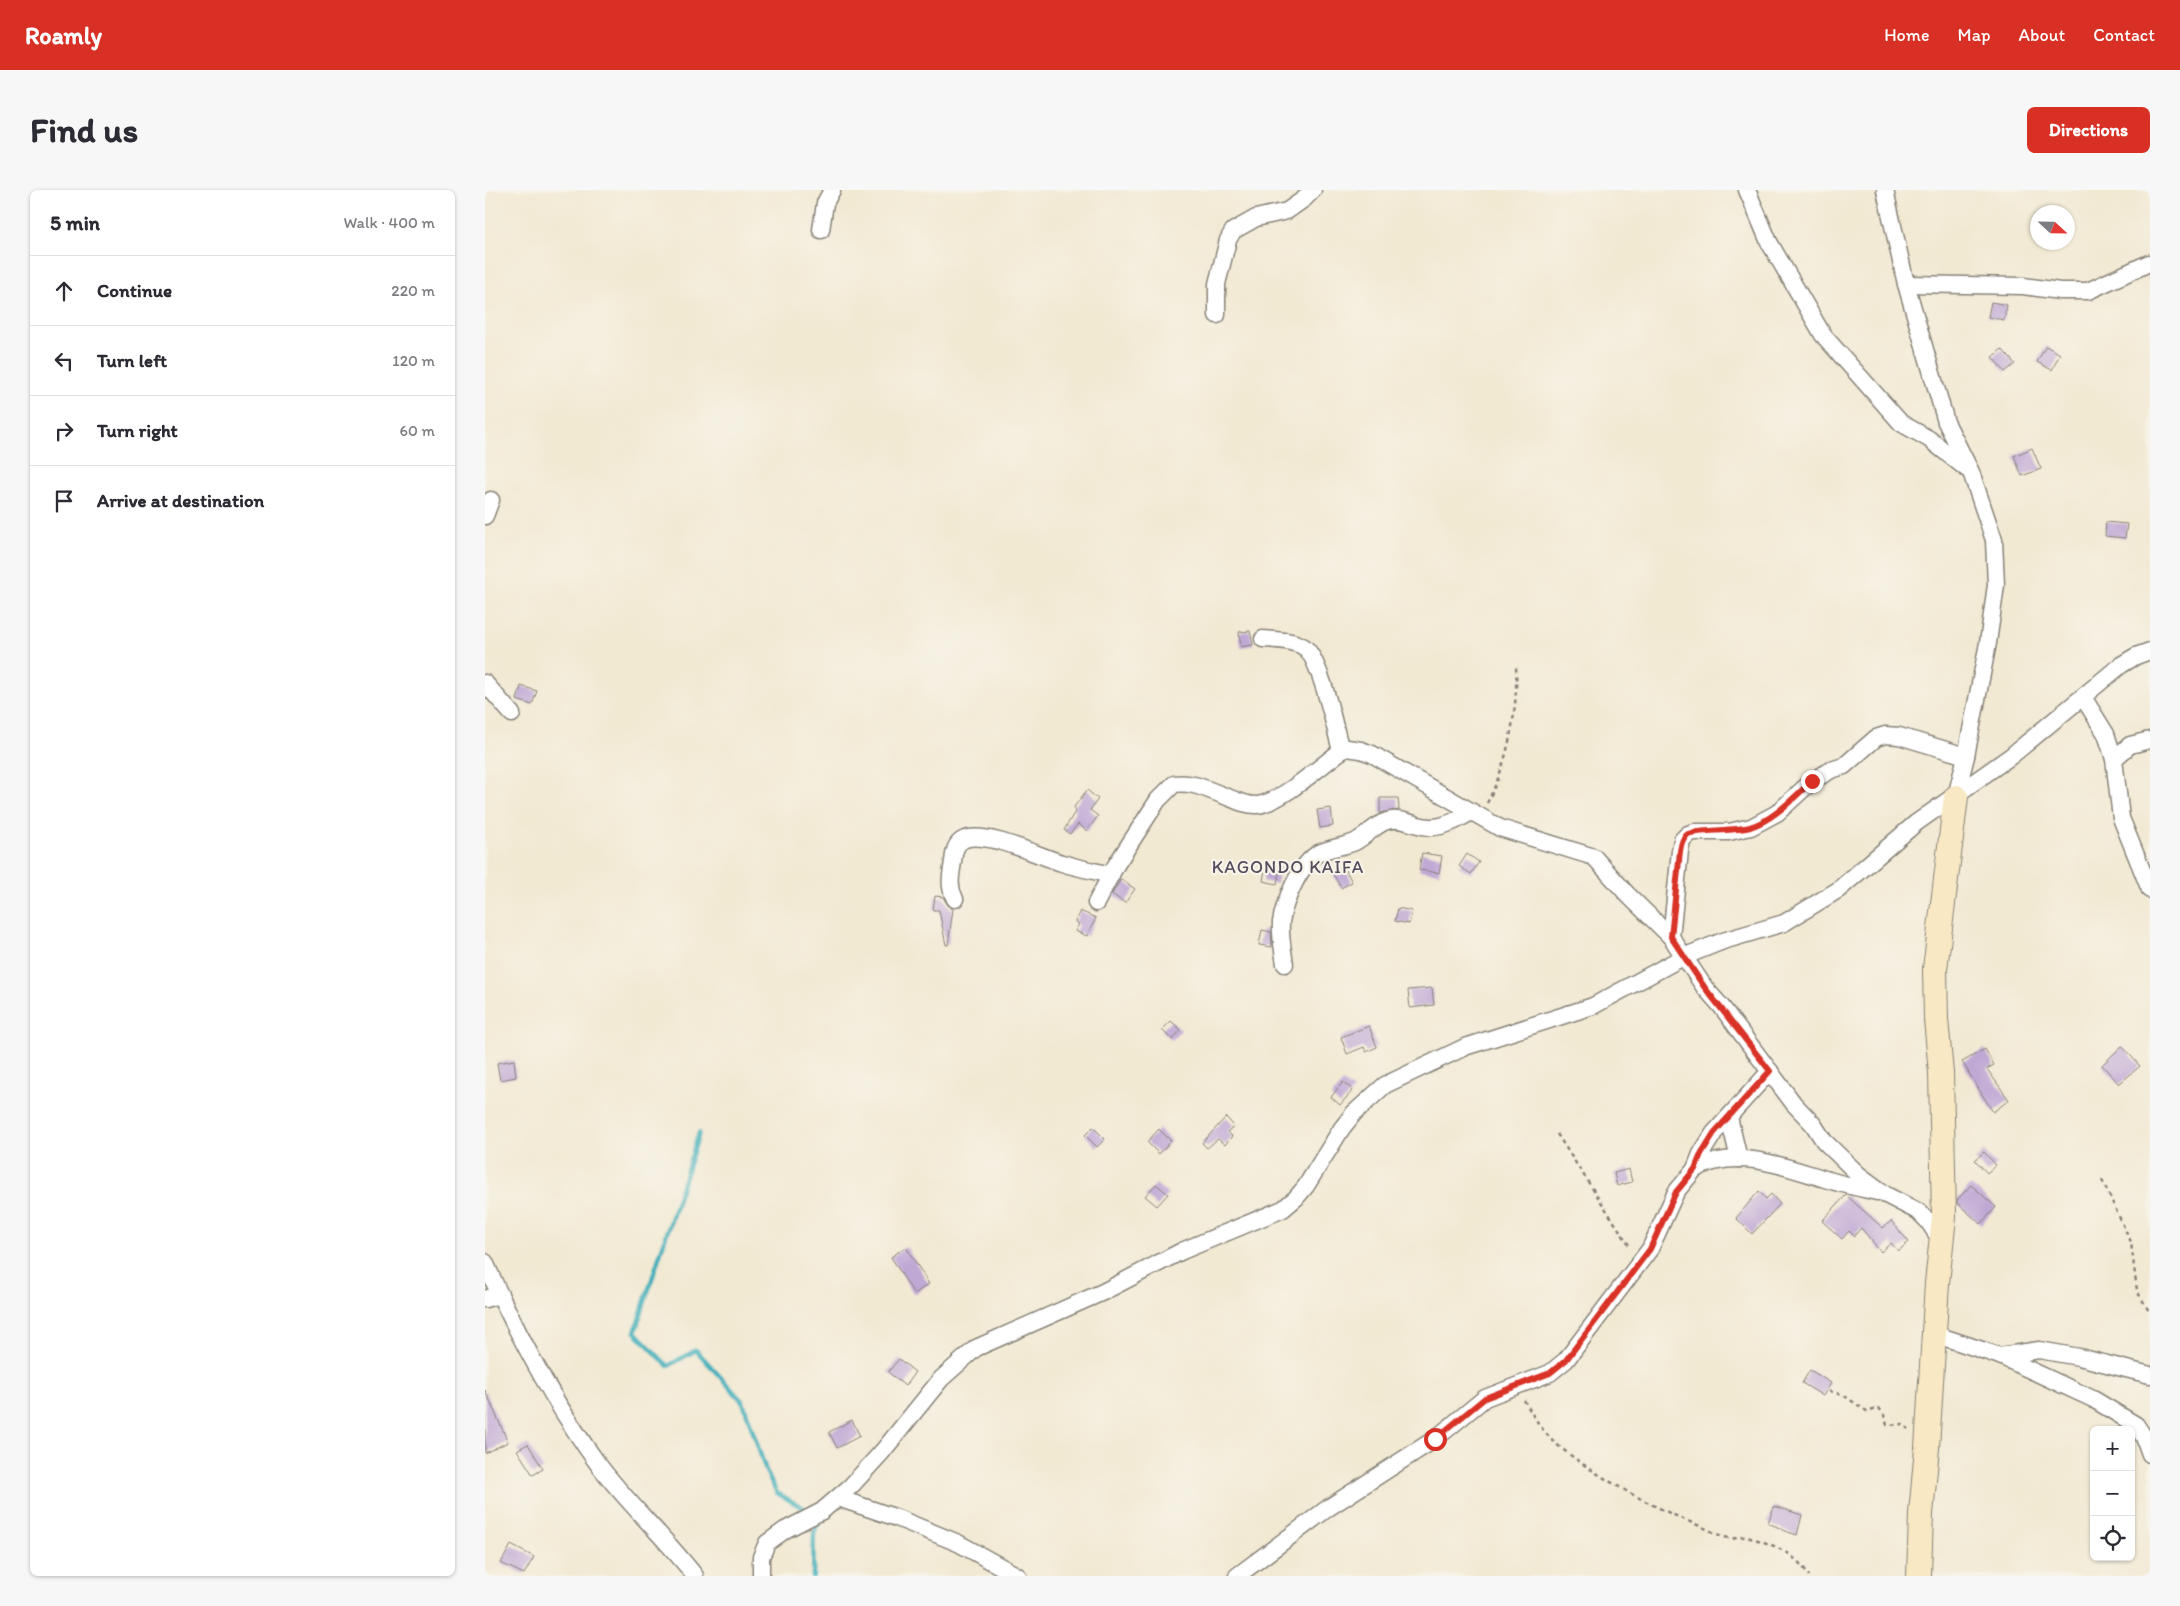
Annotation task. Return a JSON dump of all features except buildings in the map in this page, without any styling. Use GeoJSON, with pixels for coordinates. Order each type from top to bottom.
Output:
{"type":"FeatureCollection","features":[{"type":"Feature","properties":{"kind":"street"},"geometry":{"type":"LineString","coordinates":[[821,230],[825,203],[832,190]]}},
{"type":"Feature","properties":{"kind":"street"},"geometry":{"type":"LineString","coordinates":[[1217,315],[1217,284],[1228,240],[1233,231],[1257,218],[1287,211],[1304,200],[1313,190]]}},
{"type":"Feature","properties":{"kind":"street"},"geometry":{"type":"LineString","coordinates":[[1747,190],[1769,242],[1823,335],[1901,423],[1929,440],[1971,472]]}},
{"type":"Feature","properties":{"kind":"street"},"geometry":{"type":"LineString","coordinates":[[1885,190],[1906,284],[1946,422],[1971,472],[1994,540],[1996,585],[1988,643],[1966,756],[1956,796],[1935,969],[1936,1019],[1941,1073],[1944,1218],[1937,1283],[1935,1334],[1921,1514],[1919,1576]]}},
{"type":"Feature","properties":{"kind":"street"},"geometry":{"type":"LineString","coordinates":[[1906,284],[2023,286],[2060,291],[2088,291],[2149,263]]}},
{"type":"Feature","properties":{"kind":"street"},"geometry":{"type":"LineString","coordinates":[[485,516],[491,500]]}},
{"type":"Feature","properties":{"kind":"street"},"geometry":{"type":"LineString","coordinates":[[1263,639],[1282,640],[1303,647],[1310,653],[1320,671],[1341,751]]}},
{"type":"Feature","properties":{"kind":"street"},"geometry":{"type":"LineString","coordinates":[[761,1576],[761,1556],[767,1543],[785,1530],[822,1511],[851,1486],[882,1452],[941,1379],[976,1348],[1103,1292],[1190,1247],[1283,1208],[1296,1198],[1306,1186],[1342,1128],[1373,1094],[1385,1085],[1465,1047],[1593,1006],[1683,957],[1744,933],[1784,923],[1838,890],[1916,823],[2011,756],[2121,665],[2136,656],[2150,651]]}},
{"type":"Feature","properties":{"kind":"street"},"geometry":{"type":"LineString","coordinates":[[485,683],[512,714]]}},
{"type":"Feature","properties":{"kind":"street"},"geometry":{"type":"LineString","coordinates":[[2083,697],[2106,734],[2114,759],[2121,818],[2150,890]]}},
{"type":"Feature","properties":{"kind":"street"},"geometry":{"type":"LineString","coordinates":[[1671,937],[1680,851],[1682,840],[1688,834],[1694,832],[1729,832],[1751,827],[1777,813],[1812,781],[1831,770],[1844,766],[1876,738],[1885,734],[1899,736],[1966,756]]}},
{"type":"Feature","properties":{"kind":"street"},"geometry":{"type":"LineString","coordinates":[[2114,759],[2130,746],[2150,740]]}},
{"type":"Feature","properties":{"kind":"street"},"geometry":{"type":"LineString","coordinates":[[1096,903],[1111,874],[1158,800],[1174,784],[1191,783],[1246,804],[1257,805],[1268,803],[1289,790],[1347,748],[1372,754],[1500,828],[1594,857],[1627,894],[1671,937],[1683,957],[1794,1104],[1813,1124],[1824,1141],[1859,1175],[1886,1195],[1919,1212],[1928,1221],[1942,1242]]}},
{"type":"Feature","properties":{"kind":"street"},"geometry":{"type":"LineString","coordinates":[[1285,964],[1281,922],[1285,906],[1293,884],[1308,862],[1317,854],[1359,840],[1386,821],[1402,820],[1432,827],[1475,815]]}},
{"type":"Feature","properties":{"kind":"street"},"geometry":{"type":"LineString","coordinates":[[955,899],[951,890],[950,880],[954,851],[963,840],[971,838],[983,838],[1021,848],[1059,862],[1111,874]]}},
{"type":"Feature","properties":{"kind":"street"},"geometry":{"type":"LineString","coordinates":[[1237,1576],[1328,1508],[1435,1439],[1485,1398],[1550,1373],[1566,1360],[1650,1249],[1676,1192],[1695,1169],[1701,1154],[1714,1133],[1770,1071]]}},
{"type":"Feature","properties":{"kind":"street"},"geometry":{"type":"LineString","coordinates":[[1729,1116],[1739,1159]]}},
{"type":"Feature","properties":{"kind":"street"},"geometry":{"type":"LineString","coordinates":[[1695,1169],[1718,1159],[1739,1159],[1790,1168],[1826,1180],[1886,1195]]}},
{"type":"Feature","properties":{"kind":"street"},"geometry":{"type":"LineString","coordinates":[[485,1262],[492,1297],[556,1401],[599,1464],[643,1518],[677,1553],[695,1576]]}},
{"type":"Feature","properties":{"kind":"street"},"geometry":{"type":"LineString","coordinates":[[1935,1334],[2000,1356],[2093,1399],[2135,1425],[2144,1436],[2150,1454]]}},
{"type":"Feature","properties":{"kind":"street"},"geometry":{"type":"LineString","coordinates":[[2000,1356],[2039,1350],[2079,1357],[2150,1375]]}},
{"type":"Feature","properties":{"kind":"street"},"geometry":{"type":"LineString","coordinates":[[838,1498],[897,1518],[958,1543],[1018,1576]]}},
{"type":"Feature","properties":{"kind":"path"},"geometry":{"type":"LineString","coordinates":[[1475,815],[1497,783],[1508,744],[1517,681],[1516,666]]}},
{"type":"Feature","properties":{"kind":"path"},"geometry":{"type":"LineString","coordinates":[[1557,1134],[1620,1232],[1642,1259]]}},
{"type":"Feature","properties":{"kind":"path"},"geometry":{"type":"LineString","coordinates":[[2102,1180],[2131,1242],[2137,1292],[2150,1313]]}},
{"type":"Feature","properties":{"kind":"path"},"geometry":{"type":"LineString","coordinates":[[1515,1386],[1537,1423],[1560,1447],[1622,1488],[1679,1517],[1728,1538],[1744,1537],[1771,1545],[1789,1554],[1801,1564],[1809,1576]]}},
{"type":"Feature","properties":{"kind":"path"},"geometry":{"type":"LineString","coordinates":[[1829,1391],[1843,1395],[1867,1412],[1879,1408],[1884,1414],[1887,1425],[1903,1424],[1927,1448]]}},
{"type":"Feature","properties":{"kind":"waterway"},"geometry":{"type":"LineString","coordinates":[[699,1133],[635,1332],[668,1366],[696,1350],[743,1402],[766,1471],[777,1493],[805,1509]]}},
{"type":"Feature","properties":{"kind":"waterway"},"geometry":{"type":"LineString","coordinates":[[813,1576],[814,1534],[819,1520]]}},
{"type":"Feature","properties":{"kind":"district","name":"KAGONDO KAIFA"},"geometry":{"type":"Point","coordinates":[1288,867]}},
{"type":"Feature","properties":{"kind":"route"},"geometry":{"type":"LineString","coordinates":[[1435,1439],[1485,1398],[1550,1373],[1566,1360],[1650,1249],[1665,1212],[1676,1192],[1695,1169],[1701,1154],[1714,1133],[1770,1071],[1705,988],[1671,937],[1680,851],[1682,840],[1688,834],[1694,832],[1729,832],[1751,827],[1777,813],[1812,781]]}}]}
